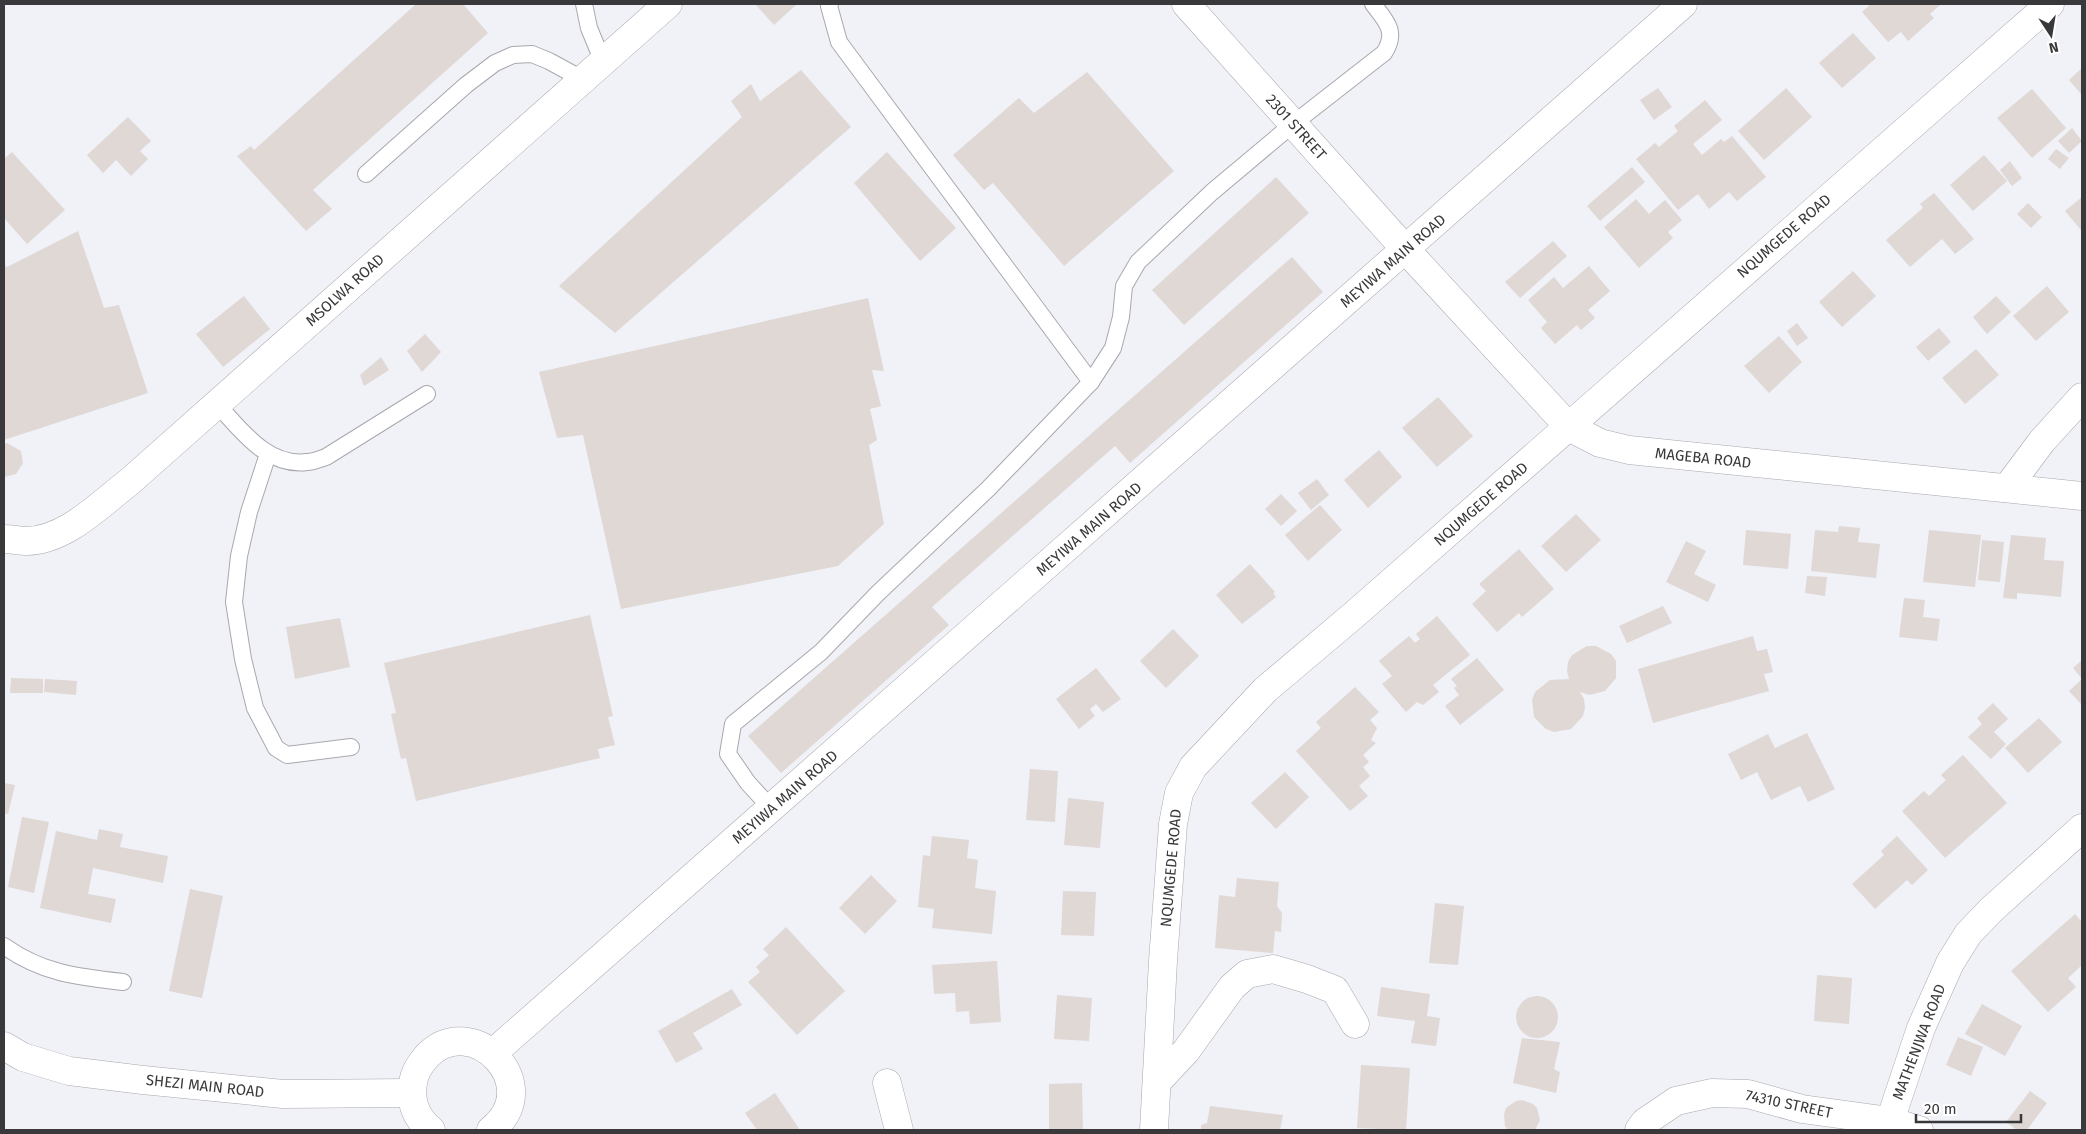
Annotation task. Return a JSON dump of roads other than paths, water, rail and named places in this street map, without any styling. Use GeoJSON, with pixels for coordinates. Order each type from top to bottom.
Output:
{"type":"FeatureCollection","features":[{"type":"Feature","properties":{"kind":"street","name":"MSOLWA ROAD"},"geometry":{"type":"LineString","coordinates":[[4,539],[28,541],[45,538],[60,532],[74,524],[128,483],[668,4]]}},
{"type":"Feature","properties":{"kind":"street","name":"2301 STREET"},"geometry":{"type":"LineString","coordinates":[[1186,4],[1406,250]]}},
{"type":"Feature","properties":{"kind":"street","name":"MEYIWA MAIN ROAD"},"geometry":{"type":"LineString","coordinates":[[493,1053],[1683,4]]}},
{"type":"Feature","properties":{"kind":"street","name":"NQUMGEDE ROAD"},"geometry":{"type":"LineString","coordinates":[[1154,1130],[1173,824],[1179,793],[1193,767],[1264,690],[1355,614],[2050,4]]}},
{"type":"Feature","properties":{"kind":"street","name":"MAGEBA ROAD"},"geometry":{"type":"LineString","coordinates":[[1406,250],[1569,427],[1600,443],[1629,450],[2082,496]]}},
{"type":"Feature","properties":{"kind":"street"},"geometry":{"type":"LineString","coordinates":[[2007,488],[2042,441],[2082,397]]}},
{"type":"Feature","properties":{"kind":"street","name":"MATHENJWA ROAD"},"geometry":{"type":"LineString","coordinates":[[1887,1126],[1921,1028],[1950,963],[1968,934],[1991,910],[2082,828]]}},
{"type":"Feature","properties":{"kind":"street"},"geometry":{"type":"LineString","coordinates":[[1157,1082],[1186,1051],[1232,988],[1247,974],[1273,969],[1307,978],[1335,990],[1355,1024]]}},
{"type":"Feature","properties":{"kind":"street"},"geometry":{"type":"LineString","coordinates":[[431,1130],[424,1125],[415,1110],[411,1093],[414,1077],[421,1063],[432,1051],[447,1044],[463,1042],[479,1045],[493,1053],[504,1065],[510,1079],[511,1095],[507,1111],[499,1124],[491,1130]]}},
{"type":"Feature","properties":{"kind":"street","name":"SHEZI MAIN ROAD"},"geometry":{"type":"LineString","coordinates":[[4,1046],[23,1057],[69,1071],[143,1080],[284,1094],[411,1093]]}},
{"type":"Feature","properties":{"kind":"street"},"geometry":{"type":"LineString","coordinates":[[887,1083],[899,1130]]}},
{"type":"Feature","properties":{"kind":"street","name":"74310 STREET"},"geometry":{"type":"LineString","coordinates":[[1639,1130],[1645,1122],[1676,1101],[1712,1092],[1748,1094],[1802,1109],[1887,1126],[1919,1130]]}},
{"type":"Feature","properties":{"kind":"lane"},"geometry":{"type":"LineString","coordinates":[[366,174],[466,85],[495,63],[513,55],[532,54],[548,61],[592,71],[584,4]]}},
{"type":"Feature","properties":{"kind":"lane"},"geometry":{"type":"LineString","coordinates":[[830,4],[839,42],[1091,382]]}},
{"type":"Feature","properties":{"kind":"lane"},"geometry":{"type":"LineString","coordinates":[[772,808],[748,783],[728,754],[733,724],[821,652],[878,593],[988,489],[1091,382],[1113,348],[1121,317],[1124,286],[1138,262],[1212,192],[1293,124],[1384,53],[1390,43],[1391,33],[1387,23],[1373,4]]}},
{"type":"Feature","properties":{"kind":"lane"},"geometry":{"type":"LineString","coordinates":[[217,404],[251,440],[268,454],[287,462],[307,462],[326,457],[427,394]]}},
{"type":"Feature","properties":{"kind":"lane"},"geometry":{"type":"LineString","coordinates":[[268,454],[249,512],[239,556],[234,602],[243,659],[255,708],[276,748],[287,755],[351,747]]}},
{"type":"Feature","properties":{"kind":"lane"},"geometry":{"type":"LineString","coordinates":[[4,946],[21,958],[46,970],[77,977],[123,982]]}}]}
